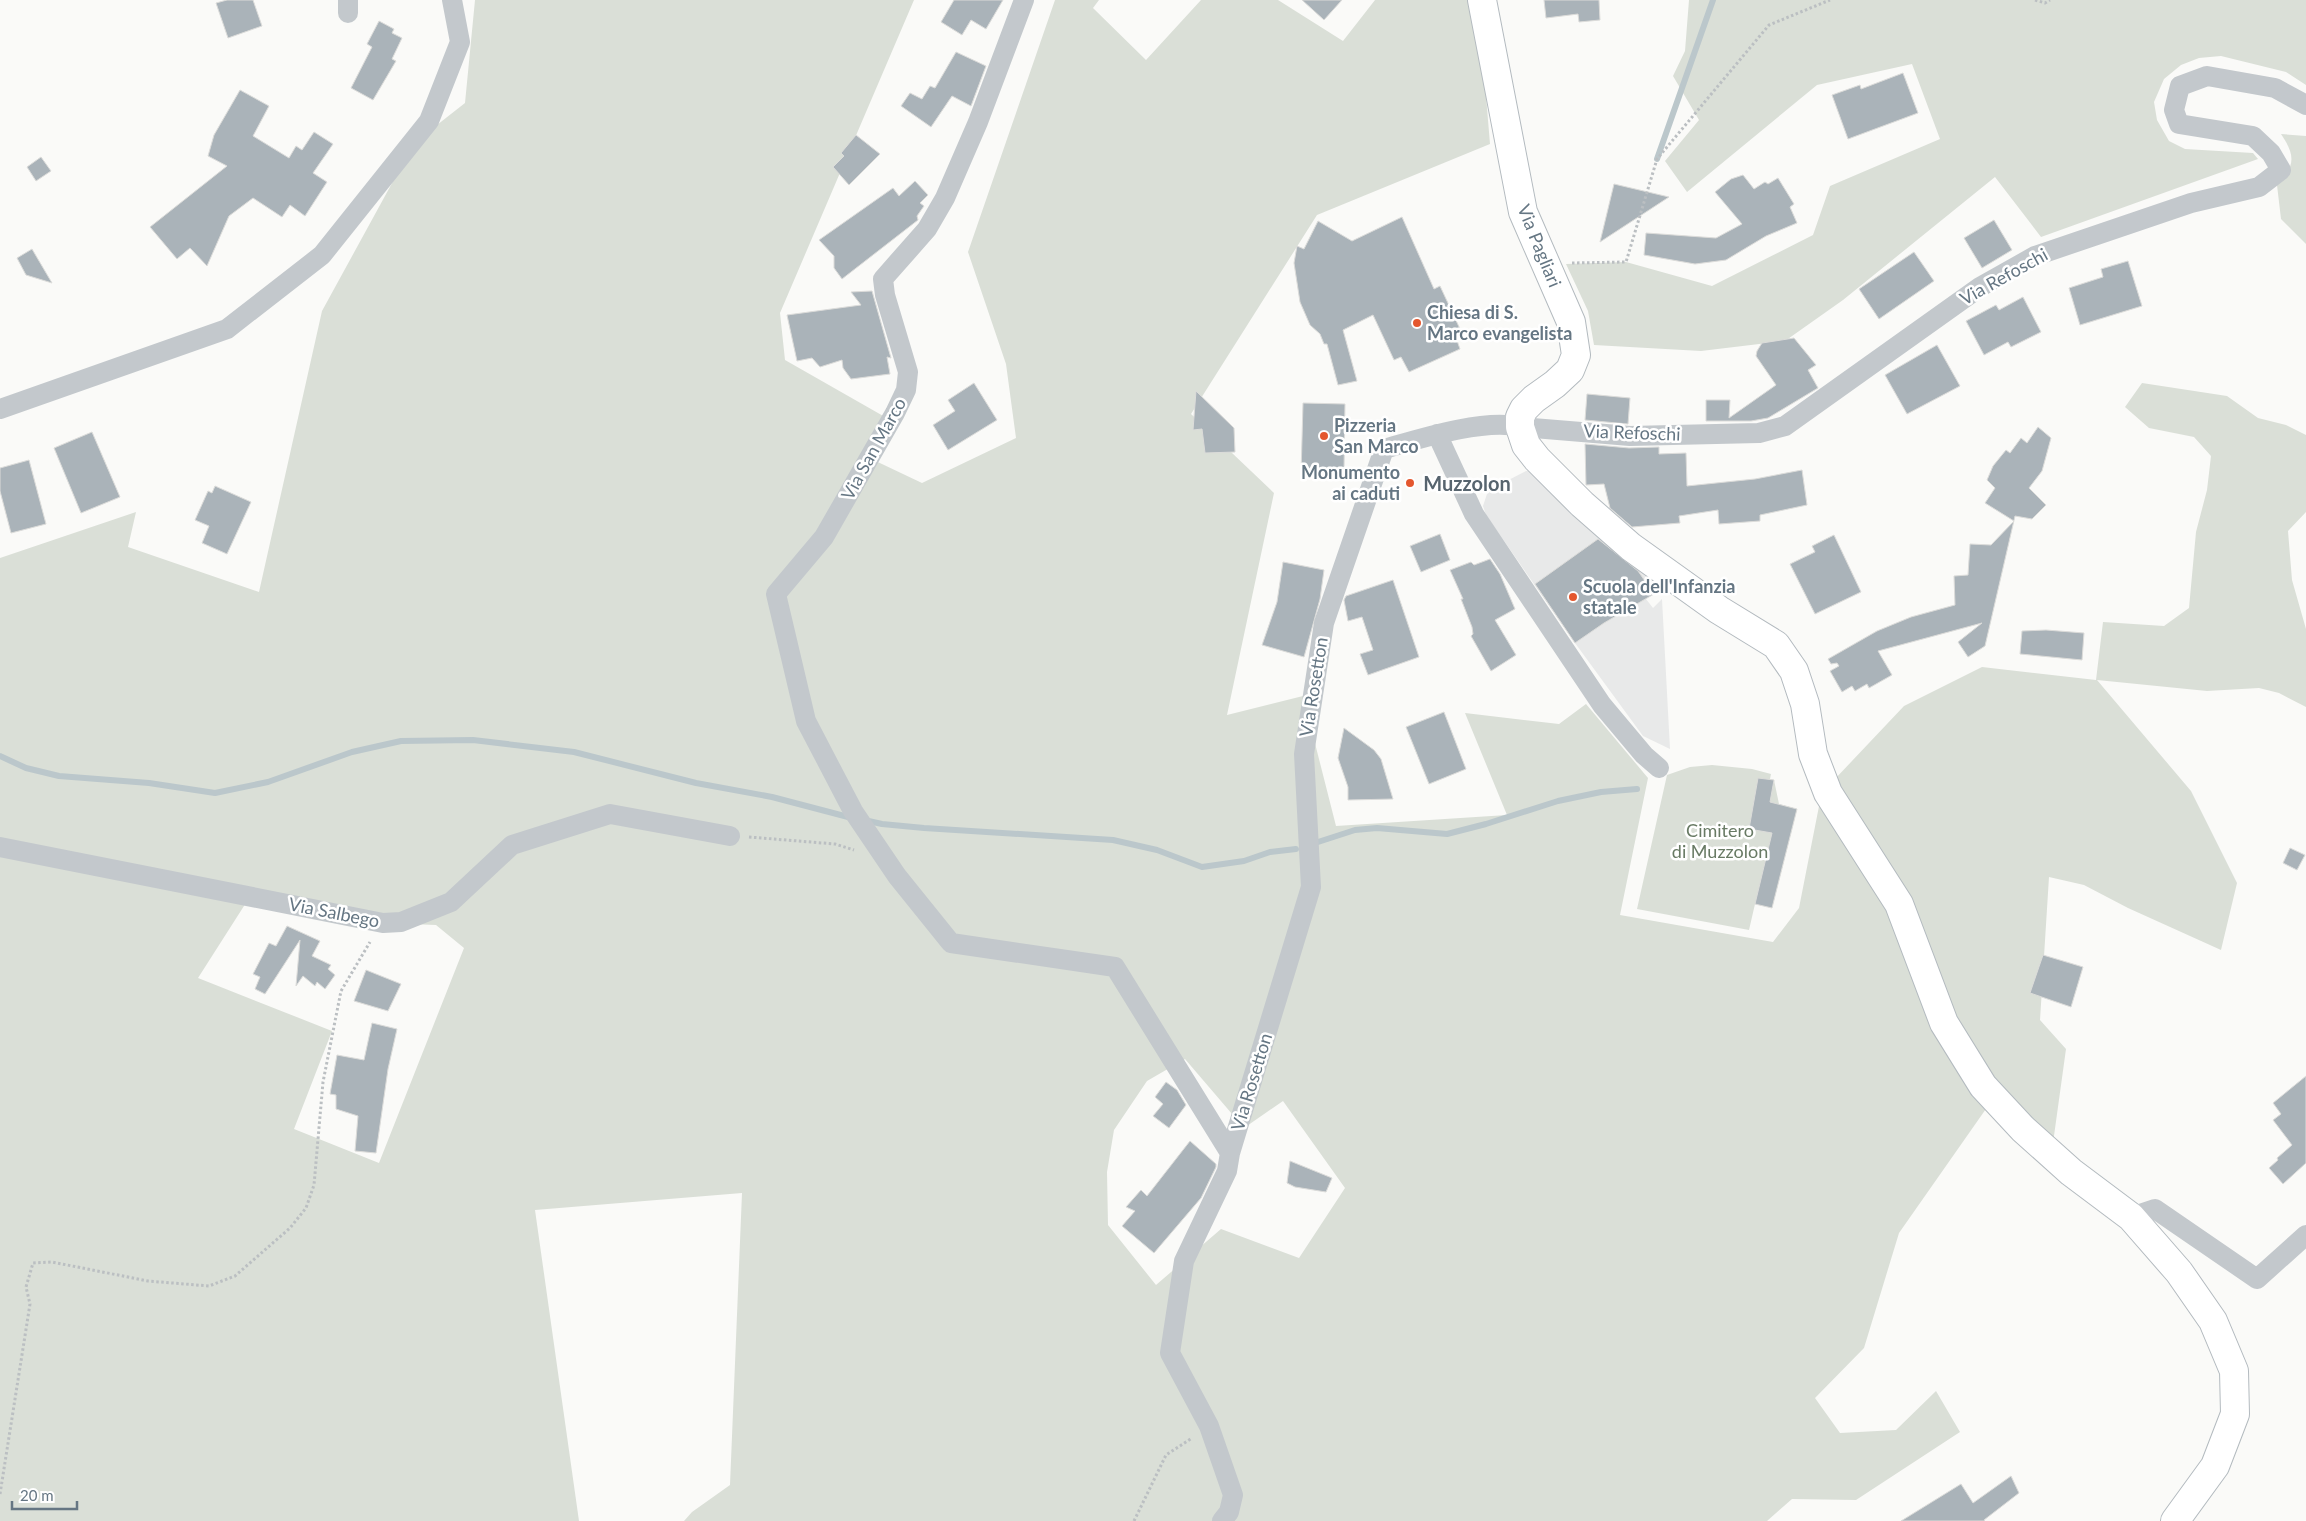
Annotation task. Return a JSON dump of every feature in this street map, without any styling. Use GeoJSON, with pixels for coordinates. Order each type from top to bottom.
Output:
{"type":"FeatureCollection","features":[{"type":"Feature","properties":{"kind":"street"},"geometry":{"type":"LineString","coordinates":[[0,409],[227,329],[322,255],[429,120],[460,42],[452,0]]}},
{"type":"Feature","properties":{"kind":"street","name":"Via San Marco"},"geometry":{"type":"LineString","coordinates":[[886,860],[853,811],[806,721],[776,594],[824,537],[895,413],[906,390],[908,372],[884,295],[883,279],[927,229],[945,198],[978,122],[1024,0]]}},
{"type":"Feature","properties":{"kind":"street","name":"Via Pagliari"},"geometry":{"type":"LineString","coordinates":[[1482,0],[1523,212],[1571,322],[1576,354],[1570,370],[1534,399],[1522,418]]}},
{"type":"Feature","properties":{"kind":"street","name":"Via Refoschi"},"geometry":{"type":"LineString","coordinates":[[1522,418],[1630,436],[1760,434],[1785,426],[1980,287],[2035,256],[2191,203],[2259,187],[2281,170],[2272,153],[2253,136],[2179,124],[2174,110],[2180,86],[2207,76],[2275,88],[2306,105]]}},
{"type":"Feature","properties":{"kind":"street"},"geometry":{"type":"LineString","coordinates":[[1658,768],[1644,755],[1602,705],[1474,514],[1436,434],[1508,424],[1522,418],[1526,444],[1537,459],[1631,547],[1719,610],[1776,645],[1794,671],[1802,696],[1813,754],[1828,793],[1899,904],[1944,1023],[1983,1086],[2023,1128],[2070,1172],[2131,1217],[2179,1272],[2213,1321],[2234,1371],[2235,1414],[2215,1466],[2175,1521]]}},
{"type":"Feature","properties":{"kind":"street","name":"Via Rosetton"},"geometry":{"type":"LineString","coordinates":[[1222,1521],[1229,1512],[1233,1495],[1209,1426],[1170,1353],[1184,1261],[1227,1171],[1230,1153],[1311,887],[1304,754],[1324,623],[1384,449],[1436,434]]}},
{"type":"Feature","properties":{"kind":"street","name":"Via Salbego"},"geometry":{"type":"LineString","coordinates":[[0,847],[383,923],[401,922],[451,902],[512,845],[610,814],[730,836]]}},
{"type":"Feature","properties":{"kind":"street"},"geometry":{"type":"LineString","coordinates":[[886,860],[951,943],[1115,967],[1230,1153]]}},
{"type":"Feature","properties":{"kind":"street"},"geometry":{"type":"LineString","coordinates":[[2131,1217],[2156,1209],[2257,1279],[2306,1235]]}},
{"type":"Feature","properties":{"kind":"path"},"geometry":{"type":"LineString","coordinates":[[1566,264],[1626,262],[1657,159],[1769,25],[1830,0]]}},
{"type":"Feature","properties":{"kind":"path"},"geometry":{"type":"LineString","coordinates":[[2035,0],[2045,3],[2050,0]]}},
{"type":"Feature","properties":{"kind":"path"},"geometry":{"type":"LineString","coordinates":[[730,836],[834,844],[886,860]]}},
{"type":"Feature","properties":{"kind":"path"},"geometry":{"type":"LineString","coordinates":[[0,1494],[30,1304],[26,1287],[33,1263],[52,1262],[148,1281],[209,1286],[235,1276],[290,1228],[306,1208],[314,1186],[323,1082],[341,991],[360,956],[383,923]]}},
{"type":"Feature","properties":{"kind":"path"},"geometry":{"type":"LineString","coordinates":[[1134,1521],[1166,1455],[1209,1426]]}},
{"type":"Feature","properties":{"kind":"shaded area"},"geometry":{"type":"Polygon","coordinates":[[[1540,469],[1660,585],[1646,599],[1653,608],[1662,599],[1670,749],[1643,736],[1575,643],[1486,515],[1483,506],[1487,494],[1497,486],[1526,471],[1540,469]]]}},
{"type":"Feature","properties":{"kind":"green space"},"geometry":{"type":"Polygon","coordinates":[[[475,0],[914,0],[780,313],[785,360],[885,417],[863,455],[922,483],[1016,438],[1006,364],[968,252],[1055,0],[1099,0],[1093,8],[1146,60],[1201,0],[1278,0],[1343,41],[1375,0],[1478,0],[1490,144],[1317,215],[1191,414],[1274,493],[1227,715],[1303,696],[1336,826],[1507,815],[1465,713],[1559,724],[1586,704],[1648,778],[1620,915],[1773,942],[1799,908],[1821,796],[1880,890],[1988,1106],[1899,1233],[1864,1348],[1815,1398],[1840,1433],[1896,1430],[1936,1391],[1960,1432],[1856,1500],[1792,1499],[1767,1521],[684,1521],[692,1512],[730,1485],[742,1193],[535,1210],[579,1521],[0,1521],[0,558],[136,512],[128,547],[259,592],[322,311],[414,143],[465,103],[475,0]],[[251,895],[198,978],[332,1031],[294,1129],[379,1163],[464,948],[436,925],[383,923],[251,895]],[[1185,1059],[1147,1081],[1114,1130],[1107,1172],[1108,1225],[1156,1285],[1221,1229],[1299,1258],[1345,1188],[1283,1101],[1244,1128],[1185,1059]]]}},
{"type":"Feature","properties":{"kind":"green space"},"geometry":{"type":"Polygon","coordinates":[[[1689,0],[2306,0],[2306,85],[2286,72],[2221,56],[2199,58],[2181,65],[2164,79],[2154,102],[2157,120],[2169,141],[2185,149],[2253,153],[2258,159],[2041,237],[1995,177],[1843,300],[1785,341],[1701,351],[1594,345],[1588,311],[1566,264],[1626,262],[1712,286],[1813,235],[1830,186],[1940,139],[1912,64],[1817,85],[1687,192],[1665,161],[1699,120],[1673,76],[1685,51],[1689,0]]]}},
{"type":"Feature","properties":{"kind":"green space"},"geometry":{"type":"Polygon","coordinates":[[[2281,134],[2306,136],[2306,244],[2281,219],[2277,185],[2290,166],[2291,155],[2281,134]]]}},
{"type":"Feature","properties":{"kind":"green space"},"geometry":{"type":"Polygon","coordinates":[[[2142,383],[2227,396],[2258,418],[2286,425],[2306,435],[2306,512],[2288,531],[2292,580],[2306,629],[2306,707],[2279,693],[2259,688],[2207,691],[2097,680],[2191,791],[2237,883],[2221,950],[2128,908],[2084,885],[2049,877],[2040,1020],[2066,1049],[2053,1143],[1996,1083],[1956,1019],[1921,922],[1886,859],[1834,780],[1904,706],[1982,667],[2096,680],[2103,622],[2164,626],[2189,608],[2196,532],[2207,490],[2211,456],[2194,437],[2149,428],[2125,407],[2142,383]]]}},
{"type":"Feature","properties":{"kind":"green space","name":"Cimitero di Muzzolon"},"geometry":{"type":"Polygon","coordinates":[[[1712,765],[1752,769],[1771,774],[1770,779],[1774,780],[1779,804],[1797,809],[1772,908],[1755,904],[1749,930],[1637,909],[1667,775],[1690,767],[1712,765]]]}},
{"type":"Feature","properties":{"kind":"building"},"geometry":{"type":"Polygon","coordinates":[[[227,0],[253,0],[262,26],[228,38],[216,3],[227,0]]]}},
{"type":"Feature","properties":{"kind":"building"},"geometry":{"type":"Polygon","coordinates":[[[954,0],[1003,0],[986,29],[971,20],[962,35],[941,22],[954,0]]]}},
{"type":"Feature","properties":{"kind":"building"},"geometry":{"type":"Polygon","coordinates":[[[1302,0],[1342,0],[1324,20],[1302,0]]]}},
{"type":"Feature","properties":{"kind":"building"},"geometry":{"type":"Polygon","coordinates":[[[1544,0],[1599,0],[1600,20],[1579,22],[1578,14],[1546,18],[1544,0]]]}},
{"type":"Feature","properties":{"kind":"building"},"geometry":{"type":"Polygon","coordinates":[[[379,21],[394,29],[392,33],[402,38],[392,59],[396,61],[373,100],[351,88],[372,47],[367,44],[379,21]]]}},
{"type":"Feature","properties":{"kind":"building"},"geometry":{"type":"Polygon","coordinates":[[[956,52],[986,66],[971,106],[952,96],[931,127],[901,106],[910,93],[922,99],[930,86],[935,88],[956,52]]]}},
{"type":"Feature","properties":{"kind":"building"},"geometry":{"type":"Polygon","coordinates":[[[1903,73],[1918,113],[1848,139],[1832,95],[1860,85],[1861,89],[1903,73]]]}},
{"type":"Feature","properties":{"kind":"building"},"geometry":{"type":"Polygon","coordinates":[[[240,90],[269,106],[253,136],[289,158],[296,146],[302,150],[314,132],[333,144],[313,173],[327,182],[305,216],[290,205],[282,217],[253,198],[229,216],[207,266],[190,248],[177,259],[150,227],[227,166],[208,156],[214,135],[240,90]]]}},
{"type":"Feature","properties":{"kind":"building"},"geometry":{"type":"Polygon","coordinates":[[[856,135],[880,154],[849,185],[833,167],[844,156],[841,153],[856,135]]]}},
{"type":"Feature","properties":{"kind":"building"},"geometry":{"type":"Polygon","coordinates":[[[41,157],[51,171],[36,181],[27,167],[41,157]]]}},
{"type":"Feature","properties":{"kind":"building"},"geometry":{"type":"Polygon","coordinates":[[[1743,175],[1754,189],[1765,182],[1768,184],[1778,178],[1794,204],[1790,207],[1797,223],[1766,236],[1726,260],[1695,264],[1644,255],[1646,233],[1716,238],[1742,224],[1715,192],[1731,179],[1743,175]]]}},
{"type":"Feature","properties":{"kind":"building"},"geometry":{"type":"Polygon","coordinates":[[[915,181],[928,195],[920,203],[924,206],[917,216],[918,220],[842,279],[834,268],[834,256],[819,240],[893,188],[899,196],[915,181]]]}},
{"type":"Feature","properties":{"kind":"building"},"geometry":{"type":"Polygon","coordinates":[[[1614,184],[1669,197],[1600,242],[1614,184]]]}},
{"type":"Feature","properties":{"kind":"building"},"geometry":{"type":"Polygon","coordinates":[[[1402,217],[1434,289],[1440,286],[1460,329],[1454,332],[1460,349],[1409,372],[1401,357],[1394,360],[1373,315],[1343,330],[1357,381],[1338,385],[1327,344],[1324,344],[1320,334],[1310,325],[1300,302],[1294,263],[1297,246],[1304,249],[1318,221],[1352,241],[1402,217]]]}},
{"type":"Feature","properties":{"kind":"building"},"geometry":{"type":"Polygon","coordinates":[[[1994,220],[2012,250],[1982,268],[1964,238],[1994,220]]]}},
{"type":"Feature","properties":{"kind":"building"},"geometry":{"type":"Polygon","coordinates":[[[32,249],[52,283],[26,275],[17,258],[32,249]]]}},
{"type":"Feature","properties":{"kind":"building"},"geometry":{"type":"Polygon","coordinates":[[[1914,252],[1934,281],[1879,319],[1859,289],[1914,252]]]}},
{"type":"Feature","properties":{"kind":"building"},"geometry":{"type":"Polygon","coordinates":[[[2128,261],[2142,306],[2080,325],[2069,288],[2103,277],[2101,269],[2128,261]]]}},
{"type":"Feature","properties":{"kind":"building"},"geometry":{"type":"Polygon","coordinates":[[[872,291],[891,358],[887,357],[890,374],[851,379],[843,368],[842,360],[820,367],[812,358],[797,361],[787,315],[861,305],[851,292],[872,291]]]}},
{"type":"Feature","properties":{"kind":"building"},"geometry":{"type":"Polygon","coordinates":[[[2023,297],[2041,332],[2011,347],[2008,342],[1984,355],[1966,321],[1996,305],[1999,310],[2023,297]]]}},
{"type":"Feature","properties":{"kind":"building"},"geometry":{"type":"Polygon","coordinates":[[[1794,338],[1816,365],[1808,370],[1818,388],[1768,418],[1751,421],[1706,421],[1706,400],[1730,400],[1729,418],[1776,385],[1756,356],[1757,351],[1762,343],[1794,338]]]}},
{"type":"Feature","properties":{"kind":"building"},"geometry":{"type":"Polygon","coordinates":[[[1937,345],[1960,386],[1907,414],[1885,375],[1937,345]]]}},
{"type":"Feature","properties":{"kind":"building"},"geometry":{"type":"Polygon","coordinates":[[[974,383],[997,420],[948,450],[933,425],[955,411],[948,400],[974,383]]]}},
{"type":"Feature","properties":{"kind":"building"},"geometry":{"type":"Polygon","coordinates":[[[1196,391],[1234,428],[1235,452],[1205,453],[1202,429],[1193,430],[1196,391]]]}},
{"type":"Feature","properties":{"kind":"building"},"geometry":{"type":"Polygon","coordinates":[[[1587,394],[1630,398],[1628,424],[1585,420],[1587,394]]]}},
{"type":"Feature","properties":{"kind":"building","name":"Pizzeria San Marco"},"geometry":{"type":"Polygon","coordinates":[[[1303,403],[1345,404],[1344,469],[1335,469],[1335,476],[1301,475],[1303,403]]]}},
{"type":"Feature","properties":{"kind":"building"},"geometry":{"type":"Polygon","coordinates":[[[2038,427],[2051,438],[2042,471],[2029,488],[2046,505],[2032,519],[2015,516],[2014,521],[1985,503],[1995,488],[1987,480],[1993,466],[2006,450],[2010,453],[2021,438],[2027,443],[2038,427]]]}},
{"type":"Feature","properties":{"kind":"building"},"geometry":{"type":"Polygon","coordinates":[[[92,432],[120,497],[81,513],[54,448],[92,432]]]}},
{"type":"Feature","properties":{"kind":"building"},"geometry":{"type":"Polygon","coordinates":[[[1585,444],[1629,448],[1659,447],[1659,454],[1686,453],[1687,486],[1755,479],[1802,470],[1807,505],[1760,515],[1760,521],[1719,524],[1718,510],[1679,516],[1680,523],[1632,527],[1610,508],[1604,484],[1586,485],[1585,444]]]}},
{"type":"Feature","properties":{"kind":"building"},"geometry":{"type":"Polygon","coordinates":[[[29,460],[46,524],[11,533],[0,491],[0,468],[29,460]]]}},
{"type":"Feature","properties":{"kind":"building"},"geometry":{"type":"Polygon","coordinates":[[[215,486],[251,502],[227,554],[202,543],[209,526],[195,520],[208,491],[212,493],[215,486]]]}},
{"type":"Feature","properties":{"kind":"building"},"geometry":{"type":"Polygon","coordinates":[[[2014,521],[1985,646],[1968,657],[1958,642],[1982,623],[1878,651],[1892,675],[1869,688],[1867,684],[1855,691],[1852,686],[1842,692],[1830,671],[1839,666],[1837,663],[1831,664],[1828,659],[1877,631],[1911,617],[1955,605],[1954,576],[1968,575],[1970,544],[1991,545],[2014,521]]]}},
{"type":"Feature","properties":{"kind":"building"},"geometry":{"type":"Polygon","coordinates":[[[1440,534],[1450,560],[1421,572],[1410,546],[1440,534]]]}},
{"type":"Feature","properties":{"kind":"building"},"geometry":{"type":"Polygon","coordinates":[[[1834,535],[1861,592],[1815,614],[1790,564],[1815,552],[1812,546],[1834,535]]]}},
{"type":"Feature","properties":{"kind":"building","name":"Scuola dell'Infanzia statale"},"geometry":{"type":"Polygon","coordinates":[[[1598,539],[1638,571],[1654,594],[1604,623],[1575,643],[1535,584],[1598,539]]]}},
{"type":"Feature","properties":{"kind":"building"},"geometry":{"type":"Polygon","coordinates":[[[1490,559],[1500,574],[1515,609],[1495,620],[1516,655],[1491,671],[1471,636],[1473,634],[1472,627],[1461,599],[1463,599],[1450,570],[1471,562],[1474,565],[1490,559]]]}},
{"type":"Feature","properties":{"kind":"building"},"geometry":{"type":"Polygon","coordinates":[[[1283,562],[1324,570],[1320,599],[1304,657],[1262,645],[1277,602],[1283,562]]]}},
{"type":"Feature","properties":{"kind":"building"},"geometry":{"type":"Polygon","coordinates":[[[1393,580],[1419,657],[1368,675],[1360,654],[1373,650],[1362,617],[1348,621],[1344,600],[1346,596],[1393,580]]]}},
{"type":"Feature","properties":{"kind":"building"},"geometry":{"type":"Polygon","coordinates":[[[2046,630],[2084,633],[2082,660],[2020,654],[2022,631],[2046,630]]]}},
{"type":"Feature","properties":{"kind":"building"},"geometry":{"type":"Polygon","coordinates":[[[1444,712],[1466,769],[1429,784],[1406,727],[1444,712]]]}},
{"type":"Feature","properties":{"kind":"building"},"geometry":{"type":"Polygon","coordinates":[[[1344,728],[1374,750],[1381,759],[1393,799],[1348,800],[1348,787],[1338,758],[1344,728]]]}},
{"type":"Feature","properties":{"kind":"building"},"geometry":{"type":"Polygon","coordinates":[[[1758,778],[1774,780],[1770,802],[1797,809],[1772,908],[1755,904],[1772,833],[1749,829],[1758,778]]]}},
{"type":"Feature","properties":{"kind":"building"},"geometry":{"type":"Polygon","coordinates":[[[2290,848],[2305,855],[2297,870],[2283,863],[2290,848]]]}},
{"type":"Feature","properties":{"kind":"building"},"geometry":{"type":"Polygon","coordinates":[[[287,926],[320,941],[312,956],[331,965],[328,969],[335,975],[325,989],[317,982],[315,986],[303,976],[296,986],[300,940],[265,994],[255,989],[260,977],[253,974],[269,943],[276,946],[287,926]]]}},
{"type":"Feature","properties":{"kind":"building"},"geometry":{"type":"Polygon","coordinates":[[[2043,955],[2083,967],[2071,1007],[2030,993],[2043,955]]]}},
{"type":"Feature","properties":{"kind":"building"},"geometry":{"type":"Polygon","coordinates":[[[366,970],[401,984],[388,1011],[354,1001],[366,970]]]}},
{"type":"Feature","properties":{"kind":"building"},"geometry":{"type":"Polygon","coordinates":[[[372,1023],[397,1029],[388,1069],[376,1153],[355,1151],[358,1116],[336,1109],[336,1095],[330,1094],[337,1055],[364,1060],[372,1023]]]}},
{"type":"Feature","properties":{"kind":"building"},"geometry":{"type":"Polygon","coordinates":[[[2306,1076],[2306,1163],[2283,1184],[2269,1168],[2292,1145],[2273,1120],[2281,1114],[2273,1103],[2306,1076]]]}},
{"type":"Feature","properties":{"kind":"building"},"geometry":{"type":"Polygon","coordinates":[[[1166,1082],[1177,1090],[1186,1105],[1169,1128],[1153,1116],[1163,1104],[1155,1097],[1166,1082]]]}},
{"type":"Feature","properties":{"kind":"building"},"geometry":{"type":"Polygon","coordinates":[[[1190,1141],[1216,1164],[1216,1167],[1201,1198],[1154,1253],[1122,1226],[1135,1211],[1126,1207],[1141,1190],[1147,1196],[1190,1141]]]}},
{"type":"Feature","properties":{"kind":"building"},"geometry":{"type":"Polygon","coordinates":[[[1290,1161],[1332,1178],[1326,1192],[1295,1187],[1287,1183],[1290,1161]]]}},
{"type":"Feature","properties":{"kind":"building"},"geometry":{"type":"Polygon","coordinates":[[[2011,1476],[2019,1493],[1985,1521],[1901,1521],[1961,1484],[1973,1503],[2011,1476]]]}},
{"type":"Feature","properties":{"kind":"waterway"},"geometry":{"type":"LineString","coordinates":[[1657,159],[1713,0]]}},
{"type":"Feature","properties":{"kind":"waterway"},"geometry":{"type":"LineString","coordinates":[[0,756],[26,768],[59,776],[149,783],[215,793],[268,782],[352,752],[401,741],[473,740],[574,752],[696,783],[772,797],[852,818]]}},
{"type":"Feature","properties":{"kind":"waterway"},"geometry":{"type":"LineString","coordinates":[[1318,842],[1355,830],[1377,828],[1447,834],[1486,824],[1558,801],[1601,792],[1637,789]]}},
{"type":"Feature","properties":{"kind":"waterway"},"geometry":{"type":"LineString","coordinates":[[864,820],[882,824],[924,828],[1113,840],[1157,850],[1202,867],[1244,861],[1270,852],[1296,849]]}},
{"type":"Feature","properties":{"kind":"place","name":"Chiesa di S. Marco evangelista"},"geometry":{"type":"Point","coordinates":[1417,323]}},
{"type":"Feature","properties":{"kind":"place","name":"Pizzeria San Marco"},"geometry":{"type":"Point","coordinates":[1324,436]}},
{"type":"Feature","properties":{"kind":"place","name":"Monumento ai caduti"},"geometry":{"type":"Point","coordinates":[1410,483]}},
{"type":"Feature","properties":{"kind":"place","name":"Scuola dell'Infanzia statale"},"geometry":{"type":"Point","coordinates":[1573,597]}},
{"type":"Feature","properties":{"kind":"district","name":"Muzzolon"},"geometry":{"type":"Point","coordinates":[1467,484]}}]}
